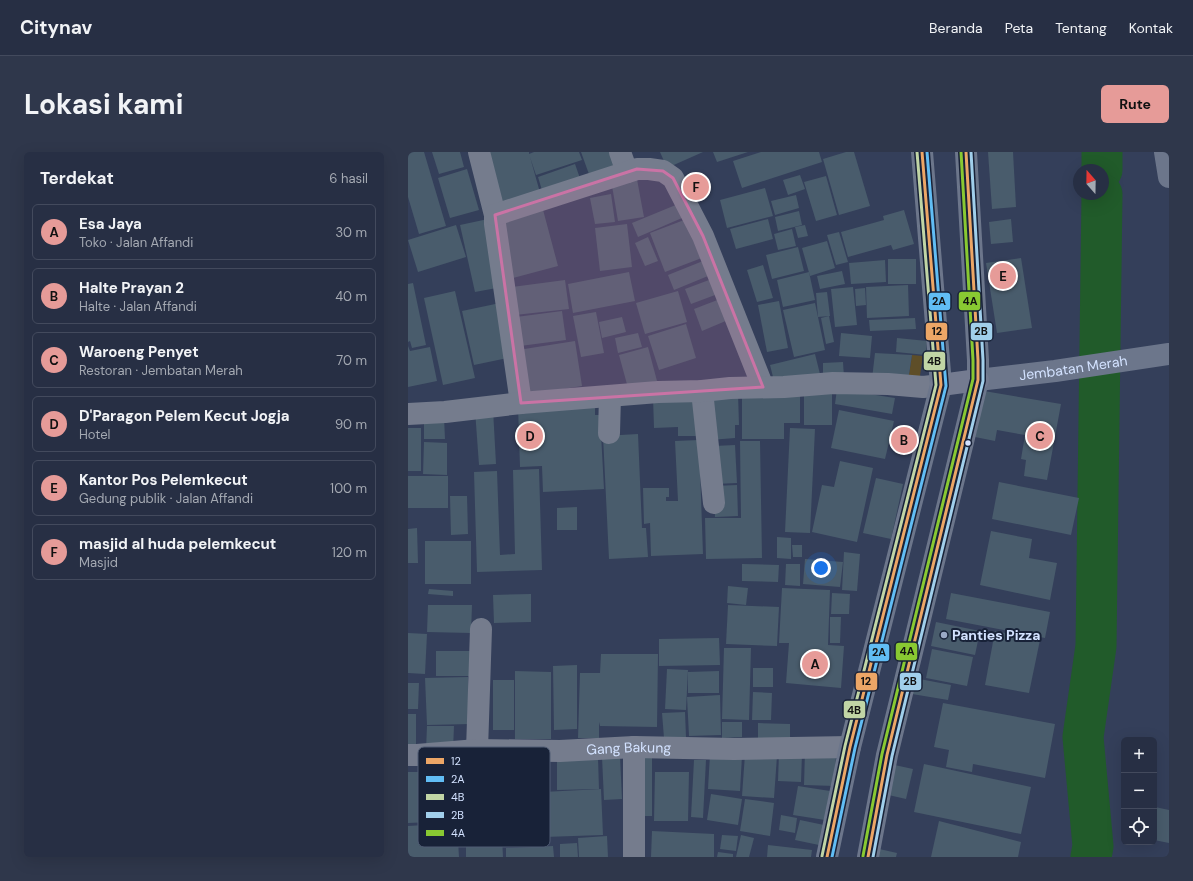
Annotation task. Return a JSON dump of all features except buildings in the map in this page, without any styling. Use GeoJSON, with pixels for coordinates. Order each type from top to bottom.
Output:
{"type":"FeatureCollection","features":[{"type":"Feature","properties":{"kind":"main road"},"geometry":{"type":"LineString","coordinates":[[827,857],[850,747],[941,385],[922,152]]}},
{"type":"Feature","properties":{"kind":"main road"},"geometry":{"type":"LineString","coordinates":[[868,857],[887,755],[978,380],[966,152]]}},
{"type":"Feature","properties":{"kind":"main road"},"geometry":{"type":"LineString","coordinates":[[1165,152],[1169,177]]}},
{"type":"Feature","properties":{"kind":"main road","name":"Jembatan Merah"},"geometry":{"type":"LineString","coordinates":[[978,380],[1161,356]]}},
{"type":"Feature","properties":{"kind":"main road"},"geometry":{"type":"LineString","coordinates":[[941,385],[978,380]]}},
{"type":"Feature","properties":{"kind":"street"},"geometry":{"type":"LineString","coordinates":[[479,152],[495,215],[495,224],[521,402]]}},
{"type":"Feature","properties":{"kind":"street"},"geometry":{"type":"LineString","coordinates":[[495,215],[624,162],[637,169],[663,171],[673,178],[703,236],[763,387]]}},
{"type":"Feature","properties":{"kind":"street"},"geometry":{"type":"LineString","coordinates":[[408,414],[445,412],[521,402],[730,388],[784,387],[833,383],[888,384],[923,387],[941,385]]}},
{"type":"Feature","properties":{"kind":"street"},"geometry":{"type":"LineString","coordinates":[[702,391],[714,503]]}},
{"type":"Feature","properties":{"kind":"street"},"geometry":{"type":"LineString","coordinates":[[609,433],[610,396]]}},
{"type":"Feature","properties":{"kind":"street"},"geometry":{"type":"LineString","coordinates":[[477,747],[481,629]]}},
{"type":"Feature","properties":{"kind":"street"},"geometry":{"type":"LineString","coordinates":[[634,747],[634,857]]}},
{"type":"Feature","properties":{"kind":"street","name":"Gang Bakung"},"geometry":{"type":"LineString","coordinates":[[550,751],[634,747],[734,749],[850,747]]}},
{"type":"Feature","properties":{"kind":"street","name":"Gang Bakung"},"geometry":{"type":"LineString","coordinates":[[408,754],[418,755]]}},
{"type":"Feature","properties":{"kind":"highlighted area"},"geometry":{"type":"Polygon","coordinates":[[[637,169],[663,171],[673,178],[703,236],[763,387],[521,403],[495,215],[637,169]]]}},
{"type":"Feature","properties":{"kind":"shaded area"},"geometry":{"type":"Polygon","coordinates":[[[912,355],[923,356],[919,382],[908,381],[912,355]]]}},
{"type":"Feature","properties":{"kind":"waterway"},"geometry":{"type":"LineString","coordinates":[[1102,152],[1102,164]]}},
{"type":"Feature","properties":{"kind":"waterway"},"geometry":{"type":"LineString","coordinates":[[1091,857],[1093,846],[1083,737],[1096,646],[1102,200]]}},
{"type":"Feature","properties":{"kind":"transit line","name":"4B"},"geometry":{"type":"LineString","coordinates":[[822,856],[845,746],[936,385],[917,152]]}},
{"type":"Feature","properties":{"kind":"transit line","name":"12"},"geometry":{"type":"LineString","coordinates":[[827,857],[850,747],[941,385],[922,152]]}},
{"type":"Feature","properties":{"kind":"transit line","name":"2A"},"geometry":{"type":"LineString","coordinates":[[832,857],[855,748],[946,386],[927,152]]}},
{"type":"Feature","properties":{"kind":"transit line","name":"4A"},"geometry":{"type":"LineString","coordinates":[[863,856],[882,754],[973,379],[961,152]]}},
{"type":"Feature","properties":{"kind":"transit line","name":"12"},"geometry":{"type":"LineString","coordinates":[[868,857],[887,755],[978,380],[966,152]]}},
{"type":"Feature","properties":{"kind":"transit line","name":"2B"},"geometry":{"type":"LineString","coordinates":[[873,857],[892,756],[983,381],[971,152]]}},
{"type":"Feature","properties":{"kind":"place","name":"masjid al huda pelemkecut"},"geometry":{"type":"Point","coordinates":[696,187]}},
{"type":"Feature","properties":{"kind":"place","name":"Kantor Pos Pelemkecut"},"geometry":{"type":"Point","coordinates":[1003,276]}},
{"type":"Feature","properties":{"kind":"place","name":"D'Paragon Pelem Kecut Jogja"},"geometry":{"type":"Point","coordinates":[530,436]}},
{"type":"Feature","properties":{"kind":"place","name":"Waroeng Penyet"},"geometry":{"type":"Point","coordinates":[1040,436]}},
{"type":"Feature","properties":{"kind":"place","name":"Halte Prayan 2"},"geometry":{"type":"Point","coordinates":[904,440]}},
{"type":"Feature","properties":{"kind":"place","name":"Panties Pizza"},"geometry":{"type":"Point","coordinates":[944,635]}},
{"type":"Feature","properties":{"kind":"place","name":"Esa Jaya"},"geometry":{"type":"Point","coordinates":[815,664]}}]}
